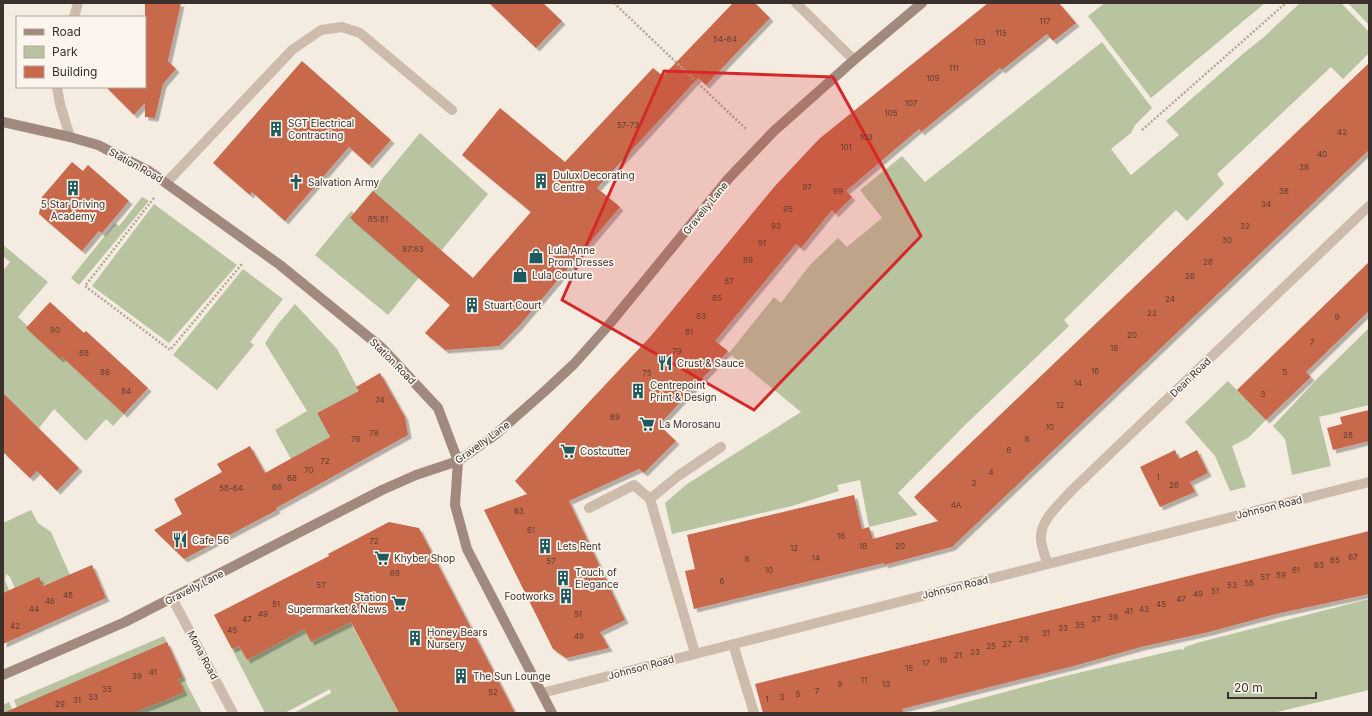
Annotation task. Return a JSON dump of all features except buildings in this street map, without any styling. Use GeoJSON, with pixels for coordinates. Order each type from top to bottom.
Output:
{"type":"FeatureCollection","features":[{"type":"Feature","properties":{"kind":"main road","name":"Gravelly Lane"},"geometry":{"type":"LineString","coordinates":[[3,675],[125,622],[382,490],[416,475],[458,461],[495,435],[574,364],[607,327],[729,178],[761,144],[854,60],[922,3]]}},
{"type":"Feature","properties":{"kind":"main road","name":"Station Road"},"geometry":{"type":"LineString","coordinates":[[3,122],[98,145],[129,160],[166,182],[280,265],[382,348],[438,408],[458,461],[455,505],[467,549],[552,713]]}},
{"type":"Feature","properties":{"kind":"street"},"geometry":{"type":"LineString","coordinates":[[74,16],[78,3]]}},
{"type":"Feature","properties":{"kind":"street"},"geometry":{"type":"LineString","coordinates":[[796,3],[854,60]]}},
{"type":"Feature","properties":{"kind":"street"},"geometry":{"type":"LineString","coordinates":[[166,182],[292,50],[321,30],[342,27],[360,33],[452,110]]}},
{"type":"Feature","properties":{"kind":"street"},"geometry":{"type":"LineString","coordinates":[[57,88],[60,104],[70,137]]}},
{"type":"Feature","properties":{"kind":"street","name":"Dean Road"},"geometry":{"type":"LineString","coordinates":[[1047,563],[1041,538],[1043,530],[1051,514],[1070,491],[1369,206]]}},
{"type":"Feature","properties":{"kind":"street"},"geometry":{"type":"LineString","coordinates":[[650,499],[678,476],[721,447]]}},
{"type":"Feature","properties":{"kind":"street","name":"Johnson Road"},"geometry":{"type":"LineString","coordinates":[[542,693],[1369,482]]}},
{"type":"Feature","properties":{"kind":"street"},"geometry":{"type":"LineString","coordinates":[[589,508],[634,485],[650,499],[695,653]]}},
{"type":"Feature","properties":{"kind":"street","name":"Mona Road"},"geometry":{"type":"LineString","coordinates":[[172,598],[233,713]]}},
{"type":"Feature","properties":{"kind":"street"},"geometry":{"type":"LineString","coordinates":[[733,644],[754,713]]}},
{"type":"Feature","properties":{"kind":"path"},"geometry":{"type":"LineString","coordinates":[[614,3],[761,144]]}},
{"type":"Feature","properties":{"kind":"path"},"geometry":{"type":"LineString","coordinates":[[1142,130],[1286,3]]}},
{"type":"Feature","properties":{"kind":"path"},"geometry":{"type":"LineString","coordinates":[[166,182],[85,286],[170,350],[256,248]]}},
{"type":"Feature","properties":{"kind":"highlighted area"},"geometry":{"type":"Polygon","coordinates":[[[664,71],[833,77],[921,236],[754,410],[562,300],[664,71]]]}},
{"type":"Feature","properties":{"kind":"green space"},"geometry":{"type":"Polygon","coordinates":[[[1105,3],[1265,3],[1151,98],[1088,16],[1105,3]]]}},
{"type":"Feature","properties":{"kind":"green space"},"geometry":{"type":"Polygon","coordinates":[[[1300,3],[1341,3],[1369,32],[1369,53],[1343,79],[1331,67],[1217,174],[1224,184],[1187,221],[1176,210],[1064,320],[1069,326],[966,424],[898,493],[918,515],[869,527],[860,480],[837,485],[839,491],[792,506],[672,534],[665,503],[687,484],[801,412],[729,353],[774,297],[781,303],[809,266],[838,238],[847,247],[882,218],[860,190],[902,156],[925,182],[1102,42],[1152,108],[1135,125],[1131,133],[1111,149],[1131,175],[1179,135],[1166,121],[1264,37],[1300,3]]]}},
{"type":"Feature","properties":{"kind":"green space"},"geometry":{"type":"Polygon","coordinates":[[[1348,3],[1369,3],[1369,25],[1348,3]]]}},
{"type":"Feature","properties":{"kind":"green space"},"geometry":{"type":"Polygon","coordinates":[[[420,133],[488,194],[388,315],[315,255],[351,211],[354,213],[420,133]]]}},
{"type":"Feature","properties":{"kind":"green space"},"geometry":{"type":"Polygon","coordinates":[[[142,197],[149,201],[79,285],[71,278],[115,223],[119,226],[142,197]]]}},
{"type":"Feature","properties":{"kind":"green space"},"geometry":{"type":"Polygon","coordinates":[[[154,204],[237,265],[169,343],[92,286],[154,204]]]}},
{"type":"Feature","properties":{"kind":"green space"},"geometry":{"type":"Polygon","coordinates":[[[3,245],[48,282],[18,317],[124,414],[113,426],[106,419],[86,441],[54,409],[39,428],[3,393],[3,271],[10,262],[3,256],[3,245]]]}},
{"type":"Feature","properties":{"kind":"green space"},"geometry":{"type":"Polygon","coordinates":[[[243,269],[283,299],[250,342],[254,345],[217,390],[173,355],[243,269]]]}},
{"type":"Feature","properties":{"kind":"green space"},"geometry":{"type":"Polygon","coordinates":[[[295,304],[337,349],[371,413],[330,414],[327,408],[317,413],[330,437],[291,459],[275,430],[307,411],[265,343],[278,324],[295,304]]]}},
{"type":"Feature","properties":{"kind":"green space"},"geometry":{"type":"Polygon","coordinates":[[[1369,328],[1369,405],[1319,417],[1331,466],[1292,475],[1285,439],[1273,426],[1316,380],[1369,328]]]}},
{"type":"Feature","properties":{"kind":"green space"},"geometry":{"type":"Polygon","coordinates":[[[1228,381],[1266,420],[1248,438],[1232,446],[1246,487],[1230,491],[1215,456],[1185,422],[1228,381]]]}},
{"type":"Feature","properties":{"kind":"green space"},"geometry":{"type":"Polygon","coordinates":[[[31,510],[38,523],[51,532],[70,575],[18,595],[10,577],[6,574],[5,580],[13,600],[3,605],[3,523],[31,510]]]}},
{"type":"Feature","properties":{"kind":"green space"},"geometry":{"type":"Polygon","coordinates":[[[1369,599],[1369,690],[1273,713],[926,713],[1065,676],[1180,649],[1183,650],[1185,647],[1200,642],[1369,599]]]}},
{"type":"Feature","properties":{"kind":"green space"},"geometry":{"type":"Polygon","coordinates":[[[343,608],[399,713],[294,713],[331,693],[330,689],[285,713],[265,713],[232,649],[239,646],[247,660],[256,655],[296,615],[311,642],[329,633],[343,608]]]}},
{"type":"Feature","properties":{"kind":"green space"},"geometry":{"type":"Polygon","coordinates":[[[164,636],[202,713],[19,713],[14,700],[164,636]]]}},
{"type":"Feature","properties":{"kind":"green space"},"geometry":{"type":"Polygon","coordinates":[[[9,702],[14,713],[3,713],[3,705],[9,702]]]}},
{"type":"Feature","properties":{"kind":"place","name":"SGT Electrical Contracting"},"geometry":{"type":"Point","coordinates":[276,129]}},
{"type":"Feature","properties":{"kind":"place","name":"Dulux Decorating Centre"},"geometry":{"type":"Point","coordinates":[541,181]}},
{"type":"Feature","properties":{"kind":"place","name":"Salvation Army"},"geometry":{"type":"Point","coordinates":[296,182]}},
{"type":"Feature","properties":{"kind":"place","name":"5 Star Driving Academy"},"geometry":{"type":"Point","coordinates":[73,188]}},
{"type":"Feature","properties":{"kind":"place","name":"Lula Anne Prom Dresses"},"geometry":{"type":"Point","coordinates":[536,256]}},
{"type":"Feature","properties":{"kind":"place","name":"Lula Couture"},"geometry":{"type":"Point","coordinates":[520,275]}},
{"type":"Feature","properties":{"kind":"place","name":"Stuart Court"},"geometry":{"type":"Point","coordinates":[472,305]}},
{"type":"Feature","properties":{"kind":"place","name":"Crust & Sauce"},"geometry":{"type":"Point","coordinates":[665,363]}},
{"type":"Feature","properties":{"kind":"place","name":"Centrepoint Print & Design"},"geometry":{"type":"Point","coordinates":[638,391]}},
{"type":"Feature","properties":{"kind":"place","name":"La Morosanu"},"geometry":{"type":"Point","coordinates":[647,424]}},
{"type":"Feature","properties":{"kind":"place","name":"Costcutter"},"geometry":{"type":"Point","coordinates":[568,451]}},
{"type":"Feature","properties":{"kind":"place","name":"Cafe 56"},"geometry":{"type":"Point","coordinates":[180,540]}},
{"type":"Feature","properties":{"kind":"place","name":"Lets Rent"},"geometry":{"type":"Point","coordinates":[545,546]}},
{"type":"Feature","properties":{"kind":"place","name":"Khyber Shop"},"geometry":{"type":"Point","coordinates":[382,558]}},
{"type":"Feature","properties":{"kind":"place","name":"Touch of Elegance"},"geometry":{"type":"Point","coordinates":[563,578]}},
{"type":"Feature","properties":{"kind":"place","name":"Footworks"},"geometry":{"type":"Point","coordinates":[566,596]}},
{"type":"Feature","properties":{"kind":"place","name":"Station Supermarket & News"},"geometry":{"type":"Point","coordinates":[399,603]}},
{"type":"Feature","properties":{"kind":"place","name":"Honey Bears Nursery"},"geometry":{"type":"Point","coordinates":[415,638]}},
{"type":"Feature","properties":{"kind":"place","name":"The Sun Lounge"},"geometry":{"type":"Point","coordinates":[461,676]}}]}
